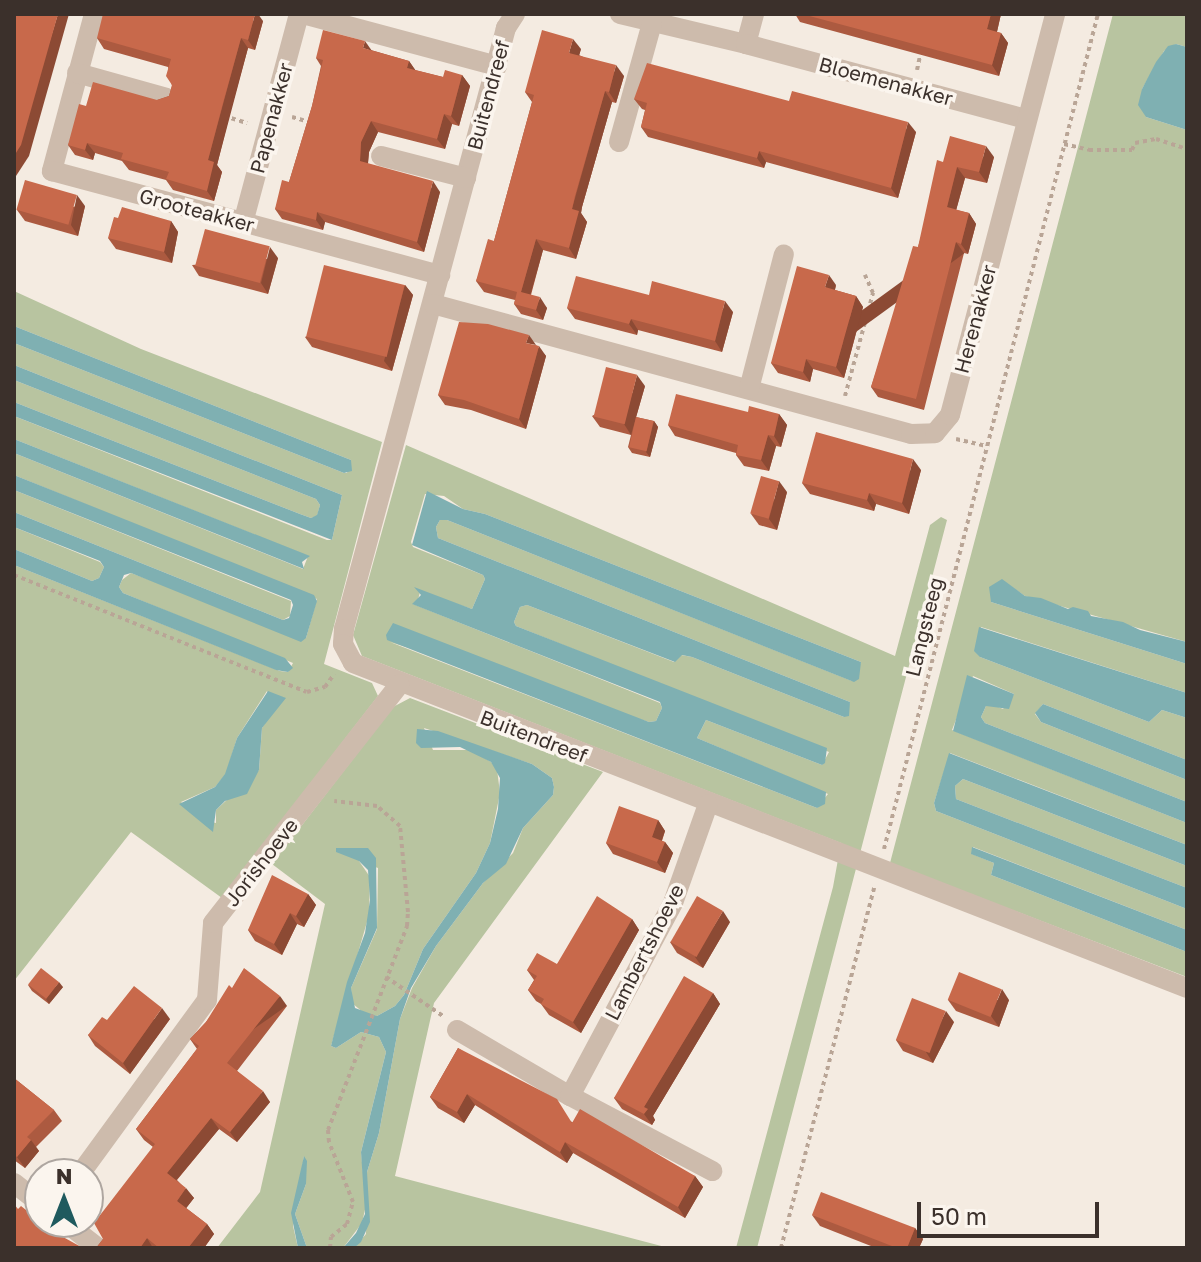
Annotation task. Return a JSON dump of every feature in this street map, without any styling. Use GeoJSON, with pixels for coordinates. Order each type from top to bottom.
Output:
{"type":"FeatureCollection","features":[{"type":"Feature","properties":{"kind":"street","name":"Grooteakker"},"geometry":{"type":"LineString","coordinates":[[94,14],[52,171],[440,275]]}},
{"type":"Feature","properties":{"kind":"street"},"geometry":{"type":"LineString","coordinates":[[301,14],[497,66]]}},
{"type":"Feature","properties":{"kind":"street","name":"Papenakker"},"geometry":{"type":"LineString","coordinates":[[243,223],[301,14]]}},
{"type":"Feature","properties":{"kind":"street","name":"Buitendreef"},"geometry":{"type":"LineString","coordinates":[[515,14],[506,28],[344,629],[343,644],[347,655],[367,671],[1187,988]]}},
{"type":"Feature","properties":{"kind":"street"},"geometry":{"type":"LineString","coordinates":[[620,14],[746,44],[754,14]]}},
{"type":"Feature","properties":{"kind":"street","name":"Herenakker"},"geometry":{"type":"LineString","coordinates":[[433,304],[911,434],[935,433],[950,415],[1055,14]]}},
{"type":"Feature","properties":{"kind":"street"},"geometry":{"type":"LineString","coordinates":[[619,142],[652,23]]}},
{"type":"Feature","properties":{"kind":"street","name":"Bloemenakker"},"geometry":{"type":"LineString","coordinates":[[746,44],[913,86],[1026,119]]}},
{"type":"Feature","properties":{"kind":"street"},"geometry":{"type":"LineString","coordinates":[[77,73],[167,98]]}},
{"type":"Feature","properties":{"kind":"street","name":"Buitendreef"},"geometry":{"type":"LineString","coordinates":[[381,156],[466,178]]}},
{"type":"Feature","properties":{"kind":"street"},"geometry":{"type":"LineString","coordinates":[[749,389],[784,254]]}},
{"type":"Feature","properties":{"kind":"street","name":"Jorishoeve"},"geometry":{"type":"LineString","coordinates":[[92,1158],[207,1000],[213,923],[400,684]]}},
{"type":"Feature","properties":{"kind":"street","name":"Lambertshoeve"},"geometry":{"type":"LineString","coordinates":[[570,1096],[673,903],[708,804]]}},
{"type":"Feature","properties":{"kind":"street"},"geometry":{"type":"LineString","coordinates":[[457,1030],[570,1096],[712,1171]]}},
{"type":"Feature","properties":{"kind":"path","name":"Langsteeg"},"geometry":{"type":"LineString","coordinates":[[781,1248],[1098,14]]}},
{"type":"Feature","properties":{"kind":"path"},"geometry":{"type":"LineString","coordinates":[[913,86],[923,43]]}},
{"type":"Feature","properties":{"kind":"path"},"geometry":{"type":"LineString","coordinates":[[210,112],[318,124]]}},
{"type":"Feature","properties":{"kind":"path"},"geometry":{"type":"LineString","coordinates":[[1064,144],[1089,150],[1132,150],[1135,143],[1156,139],[1187,149]]}},
{"type":"Feature","properties":{"kind":"path"},"geometry":{"type":"LineString","coordinates":[[840,414],[873,293],[865,275]]}},
{"type":"Feature","properties":{"kind":"path"},"geometry":{"type":"LineString","coordinates":[[14,575],[307,692],[325,687],[347,655]]}},
{"type":"Feature","properties":{"kind":"path"},"geometry":{"type":"LineString","coordinates":[[317,790],[335,802],[377,806],[400,826],[407,926],[328,1130],[329,1142],[353,1202],[347,1224],[331,1237],[329,1246]]}},
{"type":"Feature","properties":{"kind":"path"},"geometry":{"type":"LineString","coordinates":[[386,977],[439,1012],[457,1030]]}},
{"type":"Feature","properties":{"kind":"green space"},"geometry":{"type":"Polygon","coordinates":[[[1113,14],[1187,14],[1187,47],[1176,44],[1164,51],[1142,89],[1146,117],[1187,130],[1187,642],[1025,596],[1002,580],[991,602],[1187,664],[1187,693],[981,627],[980,657],[1149,722],[1162,710],[1187,718],[1187,760],[1043,704],[1035,714],[1041,722],[1187,780],[1187,802],[985,723],[981,717],[986,706],[992,704],[1003,709],[1014,694],[973,676],[952,730],[1187,823],[1187,845],[950,753],[934,803],[936,811],[1187,909],[1187,930],[973,847],[972,854],[994,863],[991,875],[1187,952],[1187,977],[890,863],[1113,14]]]}},
{"type":"Feature","properties":{"kind":"green space"},"geometry":{"type":"Polygon","coordinates":[[[14,291],[141,349],[382,442],[324,664],[372,683],[378,696],[222,898],[131,832],[14,981],[14,565],[288,672],[293,663],[123,593],[119,587],[131,573],[306,638],[317,599],[14,475],[14,453],[303,569],[308,556],[14,439],[14,416],[327,540],[332,540],[342,495],[14,365],[14,343],[344,473],[347,473],[351,460],[14,326],[14,291]],[[267,691],[237,738],[226,774],[215,787],[181,802],[203,820],[216,823],[216,810],[259,770],[262,728],[274,709],[267,691]]]}},
{"type":"Feature","properties":{"kind":"green space"},"geometry":{"type":"Polygon","coordinates":[[[14,380],[316,499],[320,505],[317,516],[311,518],[300,514],[14,402],[14,380]]]}},
{"type":"Feature","properties":{"kind":"green space"},"geometry":{"type":"Polygon","coordinates":[[[406,445],[895,656],[930,525],[941,517],[947,520],[757,1248],[736,1248],[833,887],[841,843],[362,656],[353,635],[406,445]],[[425,494],[411,542],[413,547],[483,575],[485,579],[472,609],[420,592],[413,604],[660,703],[662,708],[656,721],[649,722],[390,642],[817,808],[828,794],[697,738],[706,720],[822,765],[829,752],[516,626],[514,622],[520,607],[527,605],[674,662],[681,655],[692,657],[844,717],[850,702],[438,538],[436,527],[440,520],[447,520],[852,681],[861,662],[485,514],[463,509],[444,496],[425,494]]]}},
{"type":"Feature","properties":{"kind":"green space"},"geometry":{"type":"Polygon","coordinates":[[[14,490],[291,601],[290,616],[283,620],[14,512],[14,490]]]}},
{"type":"Feature","properties":{"kind":"green space"},"geometry":{"type":"Polygon","coordinates":[[[14,527],[100,562],[104,567],[99,578],[92,581],[14,549],[14,527]]]}},
{"type":"Feature","properties":{"kind":"green space"},"geometry":{"type":"Polygon","coordinates":[[[410,698],[603,772],[434,1003],[395,1176],[669,1248],[354,1248],[366,1234],[367,1172],[379,1133],[400,1019],[412,988],[436,946],[483,883],[513,853],[523,828],[553,795],[552,778],[532,764],[424,728],[433,750],[471,750],[491,762],[497,769],[500,793],[490,843],[476,873],[423,949],[404,995],[395,1006],[377,1016],[365,1014],[352,1003],[351,988],[377,929],[378,868],[359,861],[370,877],[369,915],[331,1046],[336,1048],[361,1032],[379,1037],[386,1052],[361,1152],[366,1205],[362,1223],[343,1248],[307,1248],[295,1214],[306,1184],[304,1156],[293,1226],[298,1248],[217,1248],[260,1192],[325,904],[272,864],[393,707],[410,698]]]}},
{"type":"Feature","properties":{"kind":"green space"},"geometry":{"type":"Polygon","coordinates":[[[963,779],[1187,866],[1187,888],[956,799],[955,786],[963,779]]]}},
{"type":"Feature","properties":{"kind":"water"},"geometry":{"type":"Polygon","coordinates":[[[1176,44],[1187,47],[1187,130],[1146,117],[1138,105],[1142,89],[1156,62],[1168,46],[1176,44]]]}},
{"type":"Feature","properties":{"kind":"water"},"geometry":{"type":"Polygon","coordinates":[[[14,326],[351,460],[352,471],[344,473],[14,343],[14,326]]]}},
{"type":"Feature","properties":{"kind":"water"},"geometry":{"type":"Polygon","coordinates":[[[14,365],[342,495],[332,540],[14,416],[14,402],[300,514],[311,518],[317,515],[320,505],[316,499],[14,380],[14,365]]]}},
{"type":"Feature","properties":{"kind":"water"},"geometry":{"type":"Polygon","coordinates":[[[14,439],[310,556],[302,562],[304,569],[14,453],[14,439]]]}},
{"type":"Feature","properties":{"kind":"water"},"geometry":{"type":"Polygon","coordinates":[[[14,475],[314,595],[317,601],[306,638],[301,642],[131,573],[124,575],[119,587],[123,593],[285,658],[293,668],[288,672],[276,670],[14,565],[14,549],[92,581],[99,578],[104,567],[100,561],[14,527],[14,512],[283,620],[289,618],[293,605],[291,600],[14,490],[14,475]]]}},
{"type":"Feature","properties":{"kind":"water"},"geometry":{"type":"Polygon","coordinates":[[[427,491],[463,509],[485,514],[861,662],[859,679],[854,682],[447,520],[440,520],[436,527],[438,538],[850,702],[849,716],[844,717],[692,657],[682,655],[675,662],[527,605],[520,607],[514,622],[516,626],[827,748],[822,765],[706,720],[697,738],[826,792],[825,804],[817,808],[387,640],[386,635],[393,623],[649,722],[656,721],[662,708],[660,702],[412,604],[421,595],[414,587],[472,609],[485,579],[483,575],[412,545],[427,491]]]}},
{"type":"Feature","properties":{"kind":"water"},"geometry":{"type":"Polygon","coordinates":[[[1002,579],[1025,596],[1041,598],[1068,609],[1073,607],[1088,611],[1091,616],[1123,622],[1140,630],[1187,642],[1187,664],[991,602],[989,587],[1002,579]]]}},
{"type":"Feature","properties":{"kind":"water"},"geometry":{"type":"Polygon","coordinates":[[[979,627],[1187,693],[1187,718],[1162,710],[1149,722],[980,657],[974,651],[979,627]]]}},
{"type":"Feature","properties":{"kind":"water"},"geometry":{"type":"Polygon","coordinates":[[[967,675],[1014,694],[1009,709],[986,706],[981,717],[985,723],[1187,802],[1187,823],[953,731],[967,675]]]}},
{"type":"Feature","properties":{"kind":"water"},"geometry":{"type":"Polygon","coordinates":[[[268,691],[286,698],[262,728],[259,770],[247,794],[225,801],[216,810],[213,832],[179,804],[215,787],[225,774],[237,738],[268,691]]]}},
{"type":"Feature","properties":{"kind":"water"},"geometry":{"type":"Polygon","coordinates":[[[1043,704],[1187,760],[1187,780],[1041,722],[1035,713],[1043,704]]]}},
{"type":"Feature","properties":{"kind":"water"},"geometry":{"type":"Polygon","coordinates":[[[417,729],[438,731],[532,764],[552,778],[553,795],[523,828],[506,864],[483,883],[436,946],[411,988],[400,1019],[379,1133],[367,1172],[370,1222],[361,1242],[354,1248],[343,1248],[356,1233],[365,1214],[361,1152],[386,1052],[379,1037],[361,1032],[336,1048],[331,1046],[347,982],[365,933],[370,900],[368,870],[359,861],[336,852],[336,848],[368,848],[376,858],[377,928],[351,988],[355,1008],[377,1016],[395,1006],[404,995],[423,949],[476,873],[490,843],[498,809],[500,778],[491,762],[460,747],[421,748],[416,743],[417,729]]]}},
{"type":"Feature","properties":{"kind":"water"},"geometry":{"type":"Polygon","coordinates":[[[949,753],[1187,845],[1187,866],[963,779],[955,786],[956,799],[1187,888],[1187,909],[936,811],[934,803],[949,753]]]}},
{"type":"Feature","properties":{"kind":"water"},"geometry":{"type":"Polygon","coordinates":[[[972,847],[1187,930],[1187,952],[991,875],[994,863],[971,854],[972,847]]]}},
{"type":"Feature","properties":{"kind":"water"},"geometry":{"type":"Polygon","coordinates":[[[304,1156],[307,1161],[306,1184],[295,1214],[307,1248],[298,1248],[291,1213],[304,1156]]]}},
{"type":"Feature","properties":{"kind":"building"},"geometry":{"type":"Polygon","coordinates":[[[14,14],[58,14],[21,145],[14,156],[14,14]]]}},
{"type":"Feature","properties":{"kind":"building"},"geometry":{"type":"Polygon","coordinates":[[[103,14],[255,14],[248,40],[241,38],[223,103],[208,160],[214,162],[207,191],[166,179],[169,172],[121,159],[123,153],[87,143],[85,150],[68,145],[79,104],[86,106],[93,82],[157,100],[169,96],[172,85],[166,76],[171,59],[97,38],[103,14]]]}},
{"type":"Feature","properties":{"kind":"building"},"geometry":{"type":"Polygon","coordinates":[[[802,14],[991,14],[987,29],[1001,33],[992,65],[802,14]]]}},
{"type":"Feature","properties":{"kind":"building"},"geometry":{"type":"Polygon","coordinates":[[[323,30],[365,41],[363,48],[409,61],[407,68],[443,77],[445,70],[462,75],[451,116],[444,114],[437,139],[371,121],[361,142],[360,161],[433,181],[417,242],[317,212],[316,220],[275,209],[282,180],[289,182],[312,106],[323,60],[316,58],[323,30]]]}},
{"type":"Feature","properties":{"kind":"building"},"geometry":{"type":"Polygon","coordinates":[[[542,30],[573,39],[569,53],[616,65],[609,92],[605,91],[575,196],[572,209],[579,211],[569,248],[536,239],[521,292],[540,297],[536,310],[514,304],[517,292],[476,281],[488,239],[494,241],[534,95],[525,92],[542,30]]]}},
{"type":"Feature","properties":{"kind":"building"},"geometry":{"type":"Polygon","coordinates":[[[647,63],[789,101],[792,91],[908,122],[891,188],[759,151],[757,158],[641,127],[647,103],[634,99],[647,63]]]}},
{"type":"Feature","properties":{"kind":"building"},"geometry":{"type":"Polygon","coordinates":[[[950,136],[986,146],[979,172],[957,167],[947,207],[969,213],[961,244],[956,242],[916,399],[871,387],[913,246],[918,247],[937,160],[943,162],[950,136]]]}},
{"type":"Feature","properties":{"kind":"building"},"geometry":{"type":"Polygon","coordinates":[[[25,180],[77,195],[68,225],[16,210],[25,180]]]}},
{"type":"Feature","properties":{"kind":"building"},"geometry":{"type":"Polygon","coordinates":[[[122,207],[171,221],[164,252],[108,238],[114,217],[118,218],[122,207]]]}},
{"type":"Feature","properties":{"kind":"building"},"geometry":{"type":"Polygon","coordinates":[[[205,229],[270,246],[260,283],[195,266],[205,229]]]}},
{"type":"Feature","properties":{"kind":"building"},"geometry":{"type":"Polygon","coordinates":[[[324,265],[405,285],[387,357],[306,337],[324,265]]]}},
{"type":"Feature","properties":{"kind":"building"},"geometry":{"type":"Polygon","coordinates":[[[797,266],[829,275],[825,287],[856,296],[836,367],[806,359],[803,372],[771,363],[797,266]]]}},
{"type":"Feature","properties":{"kind":"building"},"geometry":{"type":"Polygon","coordinates":[[[576,276],[649,295],[652,281],[725,301],[715,341],[631,319],[629,324],[567,308],[576,276]]]}},
{"type":"Feature","properties":{"kind":"building"},"geometry":{"type":"Polygon","coordinates":[[[459,322],[488,324],[529,335],[526,343],[539,346],[519,419],[464,400],[438,395],[459,322]]]}},
{"type":"Feature","properties":{"kind":"building"},"geometry":{"type":"Polygon","coordinates":[[[606,367],[637,375],[625,424],[594,416],[606,367]]]}},
{"type":"Feature","properties":{"kind":"building"},"geometry":{"type":"Polygon","coordinates":[[[676,394],[748,412],[749,406],[779,414],[774,436],[768,435],[761,460],[736,455],[738,445],[668,425],[676,394]]]}},
{"type":"Feature","properties":{"kind":"building"},"geometry":{"type":"Polygon","coordinates":[[[636,417],[654,421],[647,451],[629,447],[636,417]]]}},
{"type":"Feature","properties":{"kind":"building"},"geometry":{"type":"Polygon","coordinates":[[[816,432],[913,459],[902,503],[869,493],[867,500],[802,483],[816,432]]]}},
{"type":"Feature","properties":{"kind":"building"},"geometry":{"type":"Polygon","coordinates":[[[761,476],[779,481],[769,519],[750,513],[761,476]]]}},
{"type":"Feature","properties":{"kind":"building"},"geometry":{"type":"Polygon","coordinates":[[[619,806],[658,820],[652,837],[665,842],[657,862],[606,843],[619,806]]]}},
{"type":"Feature","properties":{"kind":"building"},"geometry":{"type":"Polygon","coordinates":[[[272,875],[308,894],[296,916],[290,913],[274,944],[248,930],[272,875]]]}},
{"type":"Feature","properties":{"kind":"building"},"geometry":{"type":"Polygon","coordinates":[[[597,896],[632,919],[573,1022],[541,1004],[544,999],[528,990],[537,976],[527,970],[537,953],[557,964],[597,896]]]}},
{"type":"Feature","properties":{"kind":"building"},"geometry":{"type":"Polygon","coordinates":[[[697,896],[723,911],[696,957],[670,942],[697,896]]]}},
{"type":"Feature","properties":{"kind":"building"},"geometry":{"type":"Polygon","coordinates":[[[41,968],[59,982],[46,999],[28,985],[41,968]]]}},
{"type":"Feature","properties":{"kind":"building"},"geometry":{"type":"Polygon","coordinates":[[[244,968],[280,996],[227,1063],[263,1091],[230,1132],[211,1118],[167,1173],[186,1188],[177,1201],[207,1224],[188,1248],[159,1248],[147,1238],[140,1248],[96,1248],[104,1238],[104,1210],[155,1144],[136,1129],[199,1046],[190,1039],[206,1022],[229,985],[232,988],[244,968]]]}},
{"type":"Feature","properties":{"kind":"building"},"geometry":{"type":"Polygon","coordinates":[[[959,972],[1002,989],[990,1017],[948,1000],[959,972]]]}},
{"type":"Feature","properties":{"kind":"building"},"geometry":{"type":"Polygon","coordinates":[[[684,976],[713,993],[644,1107],[648,1109],[644,1114],[614,1098],[684,976]]]}},
{"type":"Feature","properties":{"kind":"building"},"geometry":{"type":"Polygon","coordinates":[[[134,986],[162,1008],[123,1063],[88,1035],[102,1017],[107,1020],[134,986]]]}},
{"type":"Feature","properties":{"kind":"building"},"geometry":{"type":"Polygon","coordinates":[[[912,998],[946,1011],[929,1053],[896,1040],[912,998]]]}},
{"type":"Feature","properties":{"kind":"building"},"geometry":{"type":"Polygon","coordinates":[[[458,1048],[557,1099],[572,1123],[580,1109],[695,1176],[678,1207],[565,1142],[560,1152],[467,1094],[457,1112],[430,1097],[458,1048]]]}},
{"type":"Feature","properties":{"kind":"building"},"geometry":{"type":"Polygon","coordinates":[[[14,1078],[54,1110],[27,1137],[31,1140],[17,1157],[14,1155],[14,1078]]]}},
{"type":"Feature","properties":{"kind":"building"},"geometry":{"type":"Polygon","coordinates":[[[821,1192],[915,1228],[907,1248],[897,1248],[812,1215],[821,1192]]]}},
{"type":"Feature","properties":{"kind":"building"},"geometry":{"type":"Polygon","coordinates":[[[14,1204],[18,1209],[21,1206],[24,1208],[24,1238],[65,1238],[83,1248],[14,1248],[14,1204]]]}}]}
